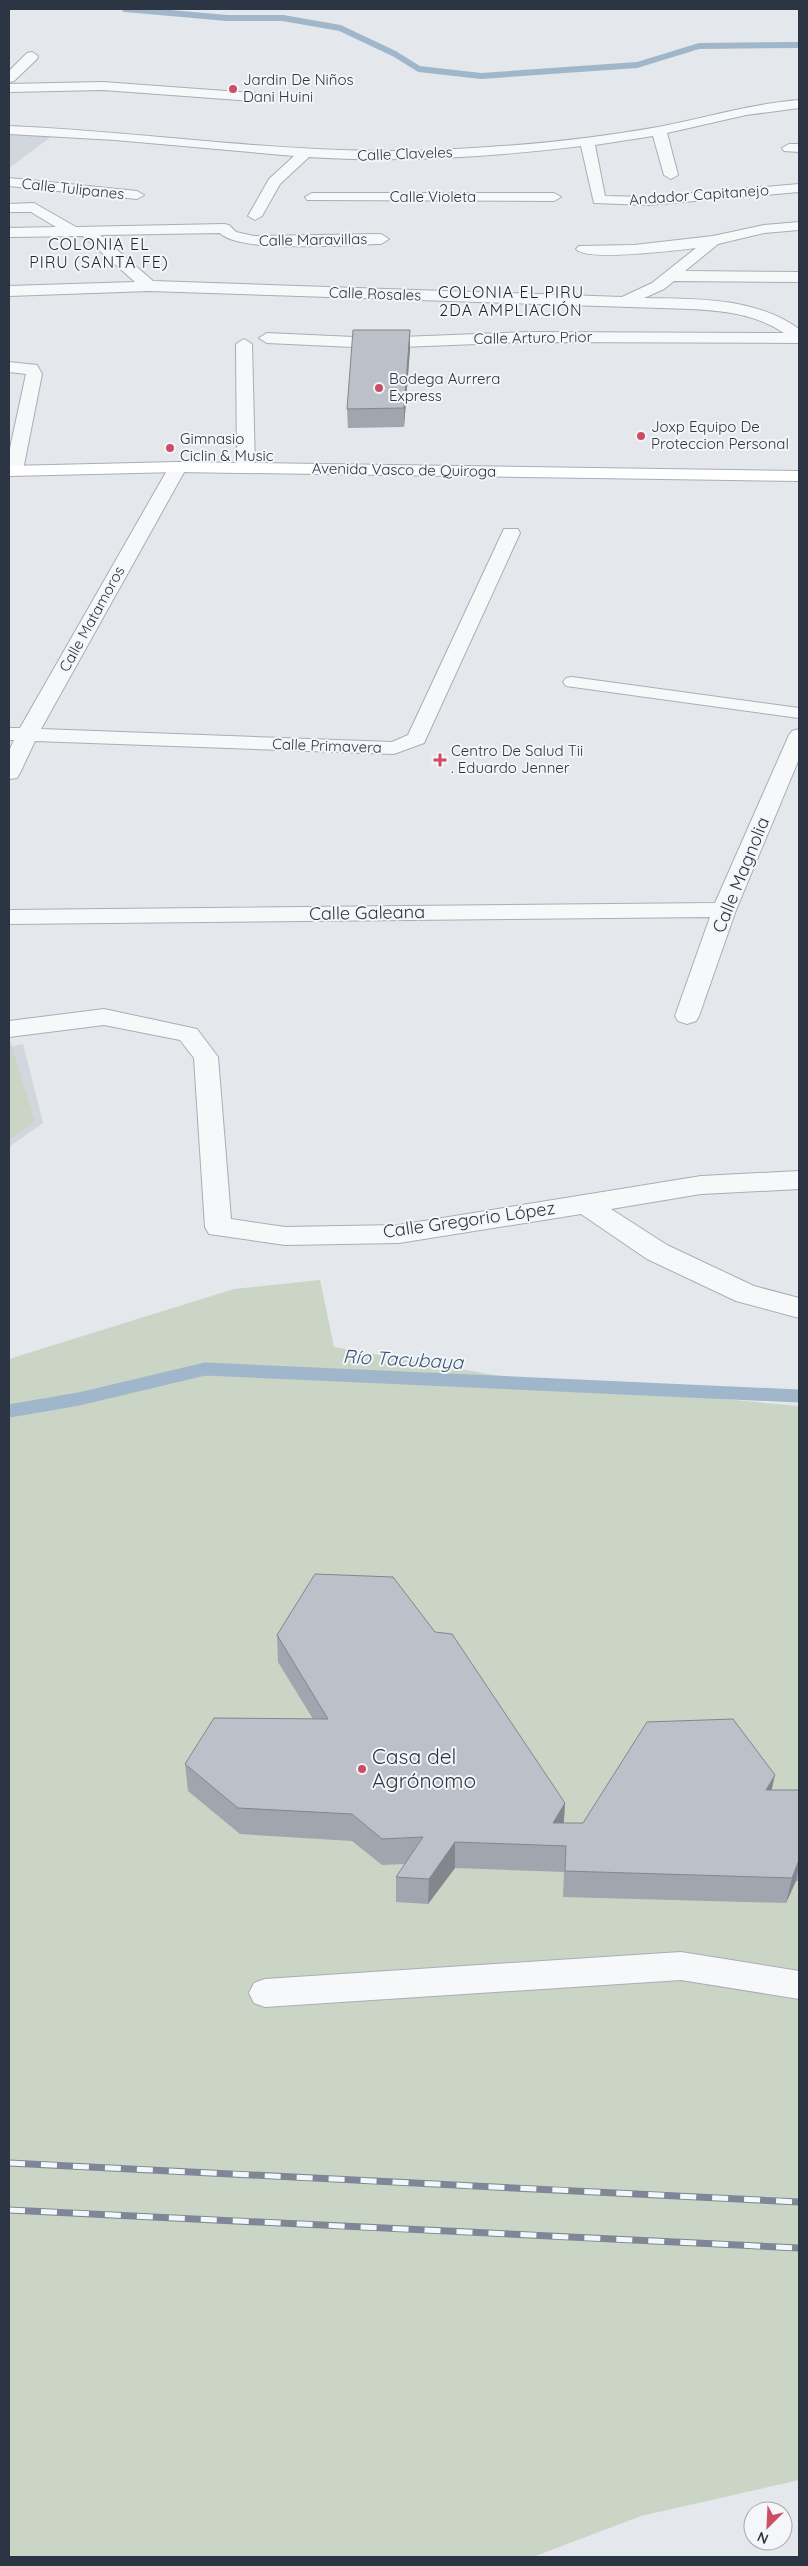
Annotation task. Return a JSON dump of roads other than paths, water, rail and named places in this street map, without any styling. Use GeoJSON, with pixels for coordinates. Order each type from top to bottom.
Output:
{"type":"FeatureCollection","features":[{"type":"Feature","properties":{"kind":"main road","name":"Avenida Vasco de Quiroga"},"geometry":{"type":"LineString","coordinates":[[11,470],[178,467],[799,476]]}},
{"type":"Feature","properties":{"kind":"street"},"geometry":{"type":"LineString","coordinates":[[9,78],[32,56]]}},
{"type":"Feature","properties":{"kind":"street"},"geometry":{"type":"LineString","coordinates":[[103,86],[113,74]]}},
{"type":"Feature","properties":{"kind":"street"},"geometry":{"type":"LineString","coordinates":[[9,88],[103,86],[267,98]]}},
{"type":"Feature","properties":{"kind":"street","name":"Calle Claveles"},"geometry":{"type":"LineString","coordinates":[[9,130],[64,131],[304,154],[350,156],[435,154],[587,141],[659,131],[775,105],[799,104]]}},
{"type":"Feature","properties":{"kind":"street"},"geometry":{"type":"LineString","coordinates":[[659,131],[671,175]]}},
{"type":"Feature","properties":{"kind":"street","name":"Andador Capitanejo"},"geometry":{"type":"LineString","coordinates":[[587,141],[599,200],[648,201],[799,188]]}},
{"type":"Feature","properties":{"kind":"street"},"geometry":{"type":"LineString","coordinates":[[255,216],[274,182],[304,154]]}},
{"type":"Feature","properties":{"kind":"street"},"geometry":{"type":"LineString","coordinates":[[429,173],[435,154]]}},
{"type":"Feature","properties":{"kind":"street","name":"Calle Tulipanes"},"geometry":{"type":"LineString","coordinates":[[9,182],[137,195]]}},
{"type":"Feature","properties":{"kind":"street","name":"Calle Violeta"},"geometry":{"type":"LineString","coordinates":[[312,197],[554,197]]}},
{"type":"Feature","properties":{"kind":"street"},"geometry":{"type":"LineString","coordinates":[[9,208],[34,207],[78,230],[149,286]]}},
{"type":"Feature","properties":{"kind":"street"},"geometry":{"type":"LineString","coordinates":[[584,249],[634,250],[713,241],[755,231],[799,226]]}},
{"type":"Feature","properties":{"kind":"street","name":"Calle Maravillas"},"geometry":{"type":"LineString","coordinates":[[9,233],[224,228],[231,235],[254,241],[381,239]]}},
{"type":"Feature","properties":{"kind":"street"},"geometry":{"type":"LineString","coordinates":[[622,302],[658,286],[713,241]]}},
{"type":"Feature","properties":{"kind":"street"},"geometry":{"type":"LineString","coordinates":[[671,276],[799,277]]}},
{"type":"Feature","properties":{"kind":"street","name":"Calle Rosales"},"geometry":{"type":"LineString","coordinates":[[9,291],[149,286],[254,299],[692,304],[741,308],[767,316],[799,337]]}},
{"type":"Feature","properties":{"kind":"street","name":"Calle Arturo Prior"},"geometry":{"type":"LineString","coordinates":[[267,338],[375,343],[528,337],[799,337]]}},
{"type":"Feature","properties":{"kind":"street"},"geometry":{"type":"LineString","coordinates":[[244,344],[246,468]]}},
{"type":"Feature","properties":{"kind":"street"},"geometry":{"type":"LineString","coordinates":[[9,367],[31,369],[34,374],[11,470]]}},
{"type":"Feature","properties":{"kind":"street","name":"Calle Matamoros"},"geometry":{"type":"LineString","coordinates":[[9,773],[18,734],[178,467]]}},
{"type":"Feature","properties":{"kind":"street","name":"Calle Primavera"},"geometry":{"type":"LineString","coordinates":[[18,734],[361,748],[394,748],[417,739],[511,532]]}},
{"type":"Feature","properties":{"kind":"street","name":"Calle Magnolia"},"geometry":{"type":"LineString","coordinates":[[687,1016],[724,910],[799,735]]}},
{"type":"Feature","properties":{"kind":"street","name":"Calle Galeana"},"geometry":{"type":"LineString","coordinates":[[9,917],[724,910]]}},
{"type":"Feature","properties":{"kind":"street","name":"Calle Gregorio López"},"geometry":{"type":"LineString","coordinates":[[9,1029],[104,1018],[188,1034],[206,1057],[218,1226],[285,1236],[399,1234],[702,1185],[799,1180]]}},
{"type":"Feature","properties":{"kind":"street"},"geometry":{"type":"LineString","coordinates":[[584,1203],[657,1252],[746,1294],[799,1308]]}},
{"type":"Feature","properties":{"kind":"lane"},"geometry":{"type":"LineString","coordinates":[[572,682],[799,713]]}},
{"type":"Feature","properties":{"kind":"lane"},"geometry":{"type":"LineString","coordinates":[[265,1993],[681,1966],[799,1985]]}},
{"type":"Feature","properties":{"kind":"waterway"},"geometry":{"type":"LineString","coordinates":[[125,9],[227,18],[283,18],[340,28],[395,54],[419,69],[481,76],[637,65],[699,46],[799,45]]}},
{"type":"Feature","properties":{"kind":"waterway","name":"Río Tacubaya"},"geometry":{"type":"LineString","coordinates":[[9,1411],[79,1399],[205,1369],[799,1396]]}},
{"type":"Feature","properties":{"kind":"railway"},"geometry":{"type":"LineString","coordinates":[[9,2163],[799,2202]]}},
{"type":"Feature","properties":{"kind":"railway"},"geometry":{"type":"LineString","coordinates":[[9,2210],[799,2248]]}},
{"type":"Feature","properties":{"kind":"place","name":"Jardin De Niños Dani Huini"},"geometry":{"type":"Point","coordinates":[233,89]}},
{"type":"Feature","properties":{"kind":"place","name":"Bodega Aurrera Express"},"geometry":{"type":"Point","coordinates":[379,388]}},
{"type":"Feature","properties":{"kind":"place","name":"Joxp Equipo De Proteccion Personal"},"geometry":{"type":"Point","coordinates":[641,436]}},
{"type":"Feature","properties":{"kind":"place","name":"Gimnasio Ciclin & Music"},"geometry":{"type":"Point","coordinates":[170,448]}},
{"type":"Feature","properties":{"kind":"place","name":"Centro De Salud Tii . Eduardo Jenner"},"geometry":{"type":"Point","coordinates":[440,760]}},
{"type":"Feature","properties":{"kind":"place","name":"Casa del Agrónomo"},"geometry":{"type":"Point","coordinates":[362,1769]}},
{"type":"Feature","properties":{"kind":"district","name":"COLONIA EL PIRU (SANTA FE)"},"geometry":{"type":"Point","coordinates":[99,253]}},
{"type":"Feature","properties":{"kind":"district","name":"COLONIA EL PIRU 2DA AMPLIACIÓN"},"geometry":{"type":"Point","coordinates":[511,301]}}]}
